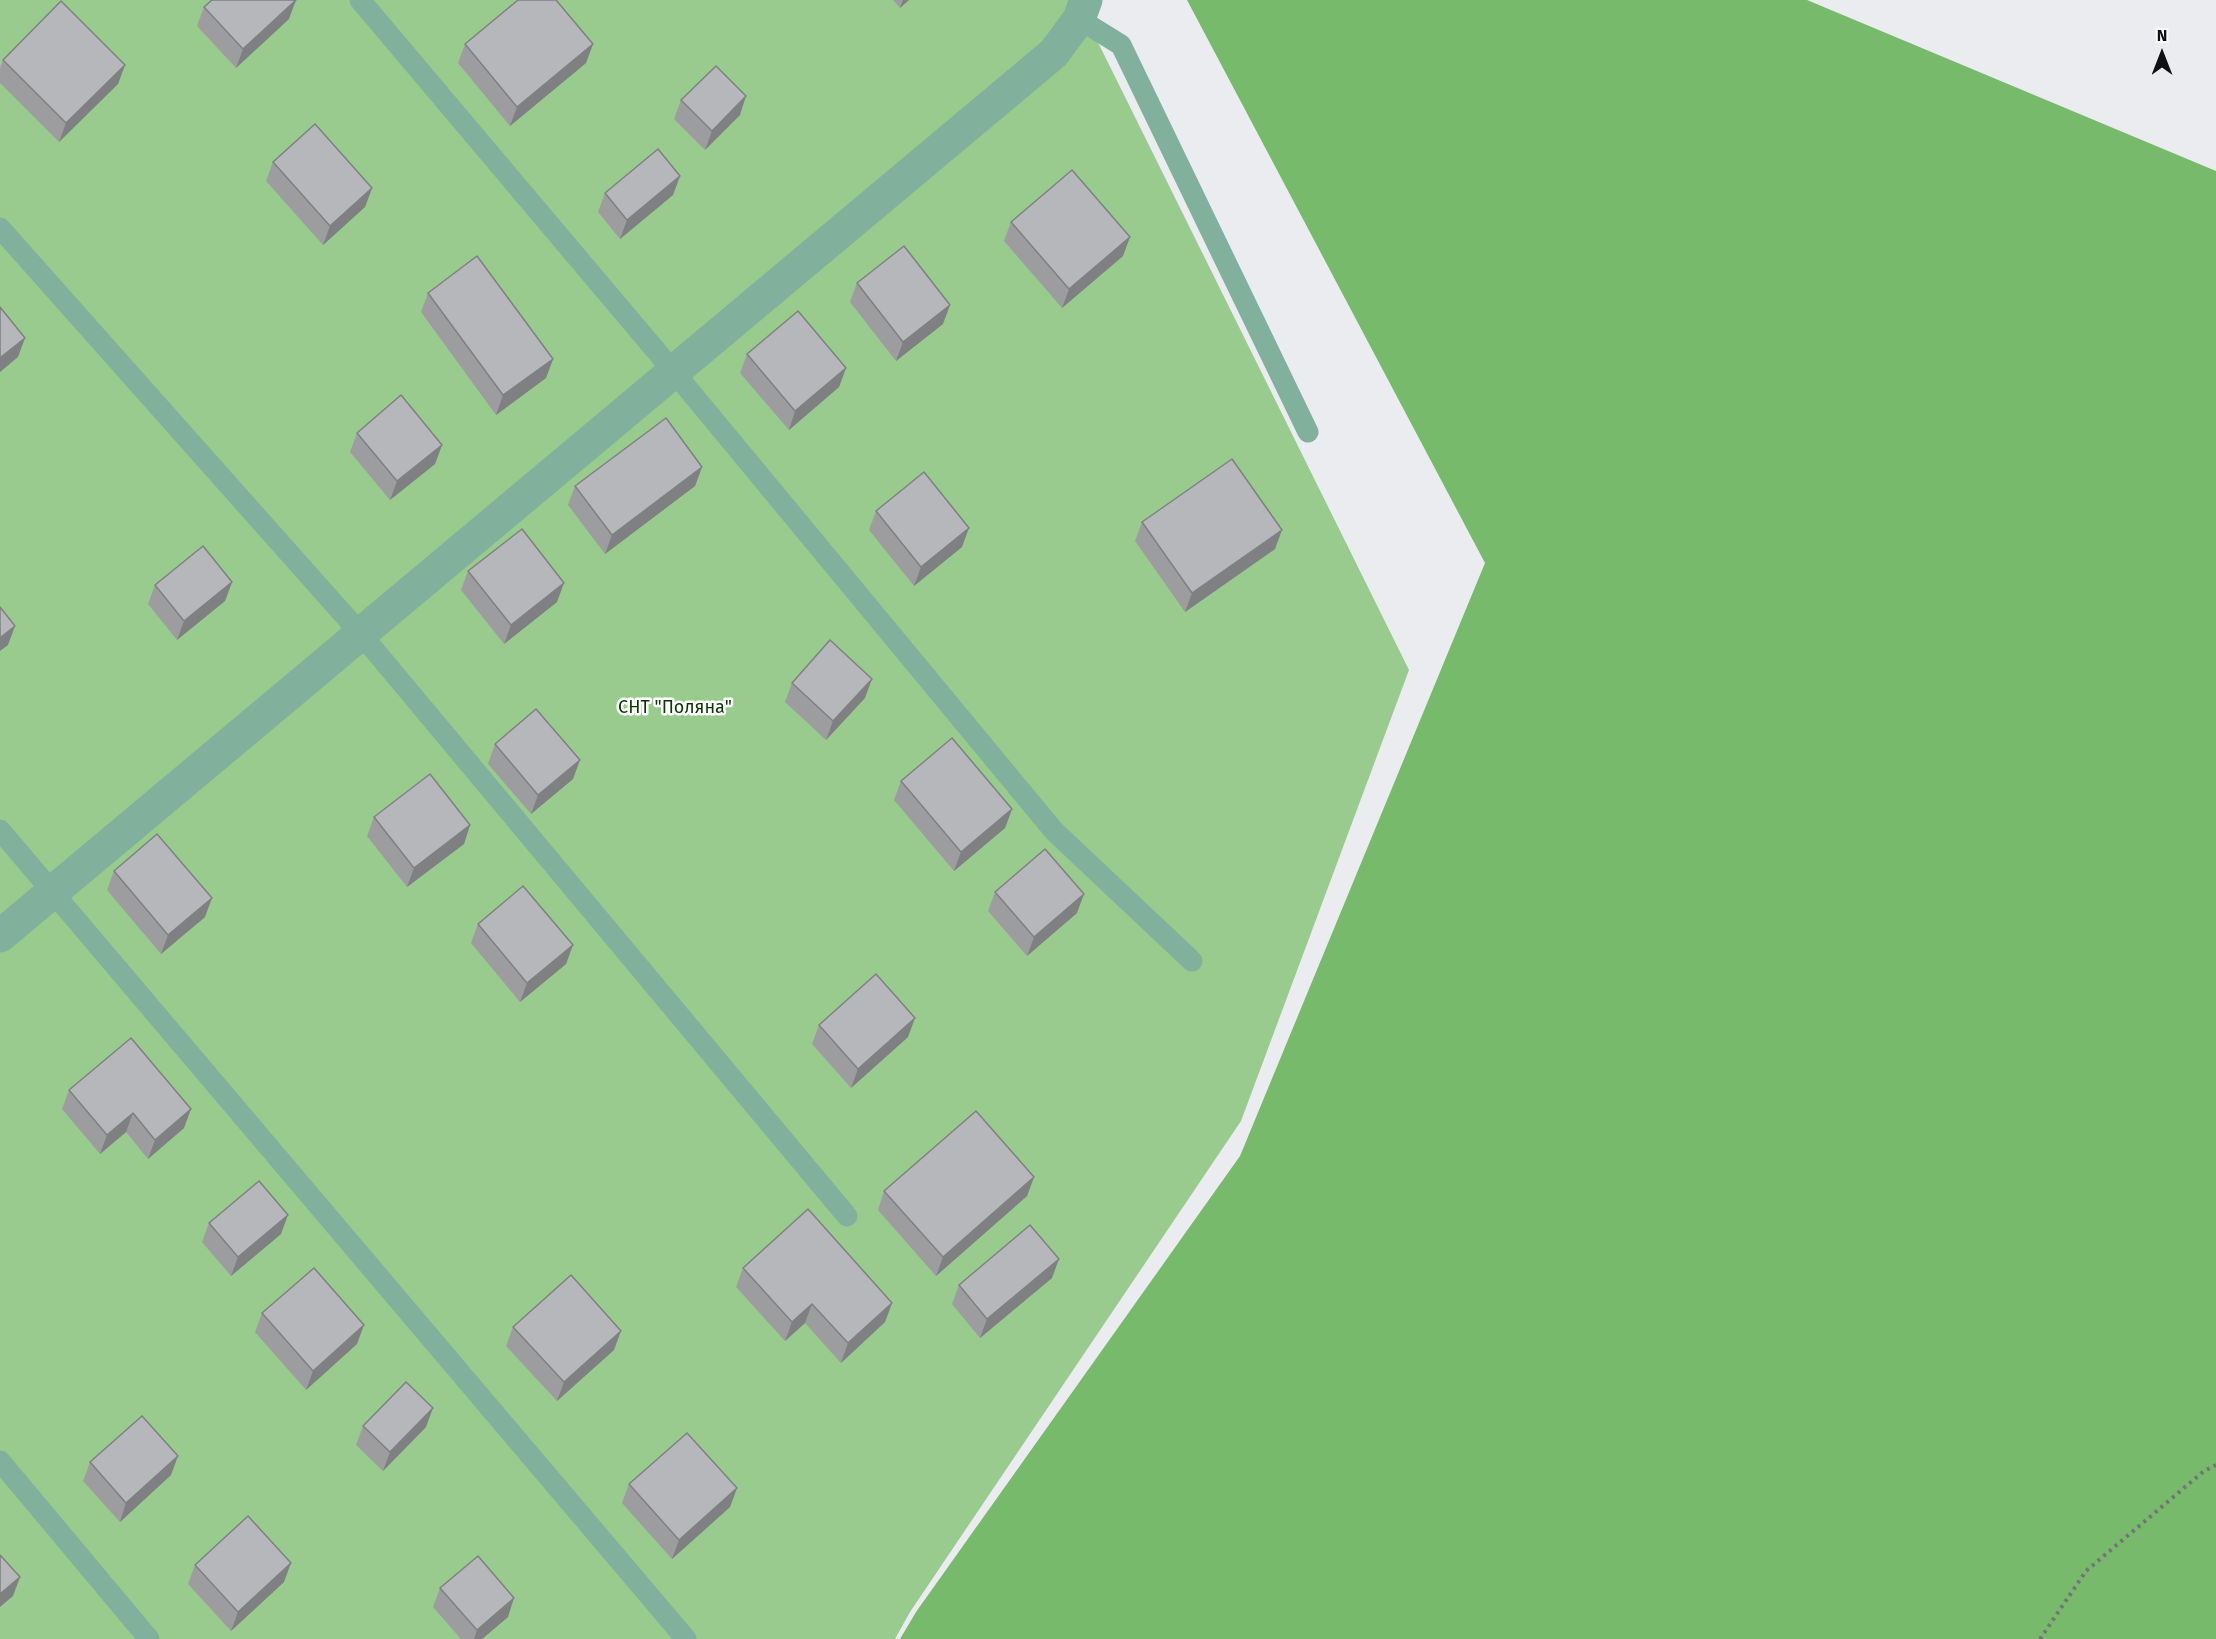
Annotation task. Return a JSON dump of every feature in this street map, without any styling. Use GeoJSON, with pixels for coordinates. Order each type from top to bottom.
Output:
{"type":"FeatureCollection","features":[{"type":"Feature","properties":{"kind":"street"},"geometry":{"type":"LineString","coordinates":[[0,936],[1054,53],[1082,10]]}},
{"type":"Feature","properties":{"kind":"lane"},"geometry":{"type":"LineString","coordinates":[[360,0],[674,372],[1054,831],[1192,961]]}},
{"type":"Feature","properties":{"kind":"lane"},"geometry":{"type":"LineString","coordinates":[[1082,10],[1121,45],[1308,432]]}},
{"type":"Feature","properties":{"kind":"lane"},"geometry":{"type":"LineString","coordinates":[[0,228],[361,634],[847,1216]]}},
{"type":"Feature","properties":{"kind":"lane"},"geometry":{"type":"LineString","coordinates":[[0,830],[686,1639]]}},
{"type":"Feature","properties":{"kind":"lane"},"geometry":{"type":"LineString","coordinates":[[0,1461],[149,1639]]}},
{"type":"Feature","properties":{"kind":"path"},"geometry":{"type":"LineString","coordinates":[[2040,1639],[2086,1572],[2204,1471],[2216,1465]]}},
{"type":"Feature","properties":{"kind":"green space","name":"СНТ \"Поляна\""},"geometry":{"type":"Polygon","coordinates":[[[0,0],[1077,0],[1409,670],[1241,1121],[910,1612],[895,1639],[0,1639],[0,0]]]}},
{"type":"Feature","properties":{"kind":"green space"},"geometry":{"type":"Polygon","coordinates":[[[1187,0],[1807,0],[2216,171],[2216,1639],[900,1639],[916,1612],[1240,1156],[1485,563],[1187,0]]]}},
{"type":"Feature","properties":{"kind":"building"},"geometry":{"type":"Polygon","coordinates":[[[212,0],[296,0],[243,49],[204,7],[212,0]]]}},
{"type":"Feature","properties":{"kind":"building"},"geometry":{"type":"Polygon","coordinates":[[[518,0],[556,0],[593,44],[517,107],[465,44],[518,0]]]}},
{"type":"Feature","properties":{"kind":"building"},"geometry":{"type":"Polygon","coordinates":[[[61,1],[125,65],[66,123],[3,60],[61,1]]]}},
{"type":"Feature","properties":{"kind":"building"},"geometry":{"type":"Polygon","coordinates":[[[716,66],[746,96],[712,131],[681,100],[716,66]]]}},
{"type":"Feature","properties":{"kind":"building"},"geometry":{"type":"Polygon","coordinates":[[[315,124],[372,188],[330,226],[273,162],[315,124]]]}},
{"type":"Feature","properties":{"kind":"building"},"geometry":{"type":"Polygon","coordinates":[[[658,149],[680,176],[627,220],[605,193],[658,149]]]}},
{"type":"Feature","properties":{"kind":"building"},"geometry":{"type":"Polygon","coordinates":[[[1072,170],[1130,237],[1069,289],[1011,222],[1072,170]]]}},
{"type":"Feature","properties":{"kind":"building"},"geometry":{"type":"Polygon","coordinates":[[[904,246],[950,305],[903,342],[857,283],[904,246]]]}},
{"type":"Feature","properties":{"kind":"building"},"geometry":{"type":"Polygon","coordinates":[[[477,256],[553,359],[503,395],[428,293],[477,256]]]}},
{"type":"Feature","properties":{"kind":"building"},"geometry":{"type":"Polygon","coordinates":[[[0,307],[25,338],[0,358],[0,307]]]}},
{"type":"Feature","properties":{"kind":"building"},"geometry":{"type":"Polygon","coordinates":[[[798,311],[846,368],[795,411],[747,354],[798,311]]]}},
{"type":"Feature","properties":{"kind":"building"},"geometry":{"type":"Polygon","coordinates":[[[401,395],[442,445],[397,481],[357,433],[401,395]]]}},
{"type":"Feature","properties":{"kind":"building"},"geometry":{"type":"Polygon","coordinates":[[[666,418],[702,467],[612,535],[575,486],[666,418]]]}},
{"type":"Feature","properties":{"kind":"building"},"geometry":{"type":"Polygon","coordinates":[[[1232,459],[1282,530],[1192,593],[1142,522],[1232,459]]]}},
{"type":"Feature","properties":{"kind":"building"},"geometry":{"type":"Polygon","coordinates":[[[924,472],[969,528],[921,567],[876,511],[924,472]]]}},
{"type":"Feature","properties":{"kind":"building"},"geometry":{"type":"Polygon","coordinates":[[[522,529],[564,583],[511,625],[468,571],[522,529]]]}},
{"type":"Feature","properties":{"kind":"building"},"geometry":{"type":"Polygon","coordinates":[[[203,546],[232,582],[184,621],[155,585],[203,546]]]}},
{"type":"Feature","properties":{"kind":"building"},"geometry":{"type":"Polygon","coordinates":[[[0,607],[15,626],[0,638],[0,607]]]}},
{"type":"Feature","properties":{"kind":"building"},"geometry":{"type":"Polygon","coordinates":[[[830,640],[872,679],[833,721],[792,683],[830,640]]]}},
{"type":"Feature","properties":{"kind":"building"},"geometry":{"type":"Polygon","coordinates":[[[536,709],[580,760],[538,795],[495,744],[536,709]]]}},
{"type":"Feature","properties":{"kind":"building"},"geometry":{"type":"Polygon","coordinates":[[[952,738],[1012,809],[961,852],[901,781],[952,738]]]}},
{"type":"Feature","properties":{"kind":"building"},"geometry":{"type":"Polygon","coordinates":[[[430,774],[470,825],[414,868],[374,817],[430,774]]]}},
{"type":"Feature","properties":{"kind":"building"},"geometry":{"type":"Polygon","coordinates":[[[157,834],[212,898],[168,935],[114,871],[157,834]]]}},
{"type":"Feature","properties":{"kind":"building"},"geometry":{"type":"Polygon","coordinates":[[[1045,849],[1084,894],[1034,937],[995,892],[1045,849]]]}},
{"type":"Feature","properties":{"kind":"building"},"geometry":{"type":"Polygon","coordinates":[[[523,886],[573,945],[527,983],[478,924],[523,886]]]}},
{"type":"Feature","properties":{"kind":"building"},"geometry":{"type":"Polygon","coordinates":[[[876,974],[915,1018],[858,1069],[819,1025],[876,974]]]}},
{"type":"Feature","properties":{"kind":"building"},"geometry":{"type":"Polygon","coordinates":[[[131,1038],[191,1109],[155,1140],[133,1113],[107,1135],[69,1090],[131,1038]]]}},
{"type":"Feature","properties":{"kind":"building"},"geometry":{"type":"Polygon","coordinates":[[[976,1111],[1034,1177],[943,1257],[884,1191],[976,1111]]]}},
{"type":"Feature","properties":{"kind":"building"},"geometry":{"type":"Polygon","coordinates":[[[259,1181],[288,1215],[238,1257],[209,1223],[259,1181]]]}},
{"type":"Feature","properties":{"kind":"building"},"geometry":{"type":"Polygon","coordinates":[[[808,1209],[892,1303],[848,1343],[812,1304],[792,1322],[743,1268],[808,1209]]]}},
{"type":"Feature","properties":{"kind":"building"},"geometry":{"type":"Polygon","coordinates":[[[1030,1225],[1059,1259],[987,1319],[959,1285],[1030,1225]]]}},
{"type":"Feature","properties":{"kind":"building"},"geometry":{"type":"Polygon","coordinates":[[[314,1268],[364,1325],[313,1371],[262,1313],[314,1268]]]}},
{"type":"Feature","properties":{"kind":"building"},"geometry":{"type":"Polygon","coordinates":[[[571,1275],[621,1331],[564,1382],[513,1327],[571,1275]]]}},
{"type":"Feature","properties":{"kind":"building"},"geometry":{"type":"Polygon","coordinates":[[[406,1382],[433,1408],[390,1452],[363,1426],[406,1382]]]}},
{"type":"Feature","properties":{"kind":"building"},"geometry":{"type":"Polygon","coordinates":[[[142,1416],[178,1456],[126,1503],[90,1462],[142,1416]]]}},
{"type":"Feature","properties":{"kind":"building"},"geometry":{"type":"Polygon","coordinates":[[[687,1433],[737,1488],[679,1540],[629,1484],[687,1433]]]}},
{"type":"Feature","properties":{"kind":"building"},"geometry":{"type":"Polygon","coordinates":[[[248,1516],[291,1563],[238,1612],[195,1565],[248,1516]]]}},
{"type":"Feature","properties":{"kind":"building"},"geometry":{"type":"Polygon","coordinates":[[[0,1555],[20,1577],[0,1594],[0,1555]]]}},
{"type":"Feature","properties":{"kind":"building"},"geometry":{"type":"Polygon","coordinates":[[[478,1556],[514,1598],[477,1630],[440,1588],[478,1556]]]}}]}
